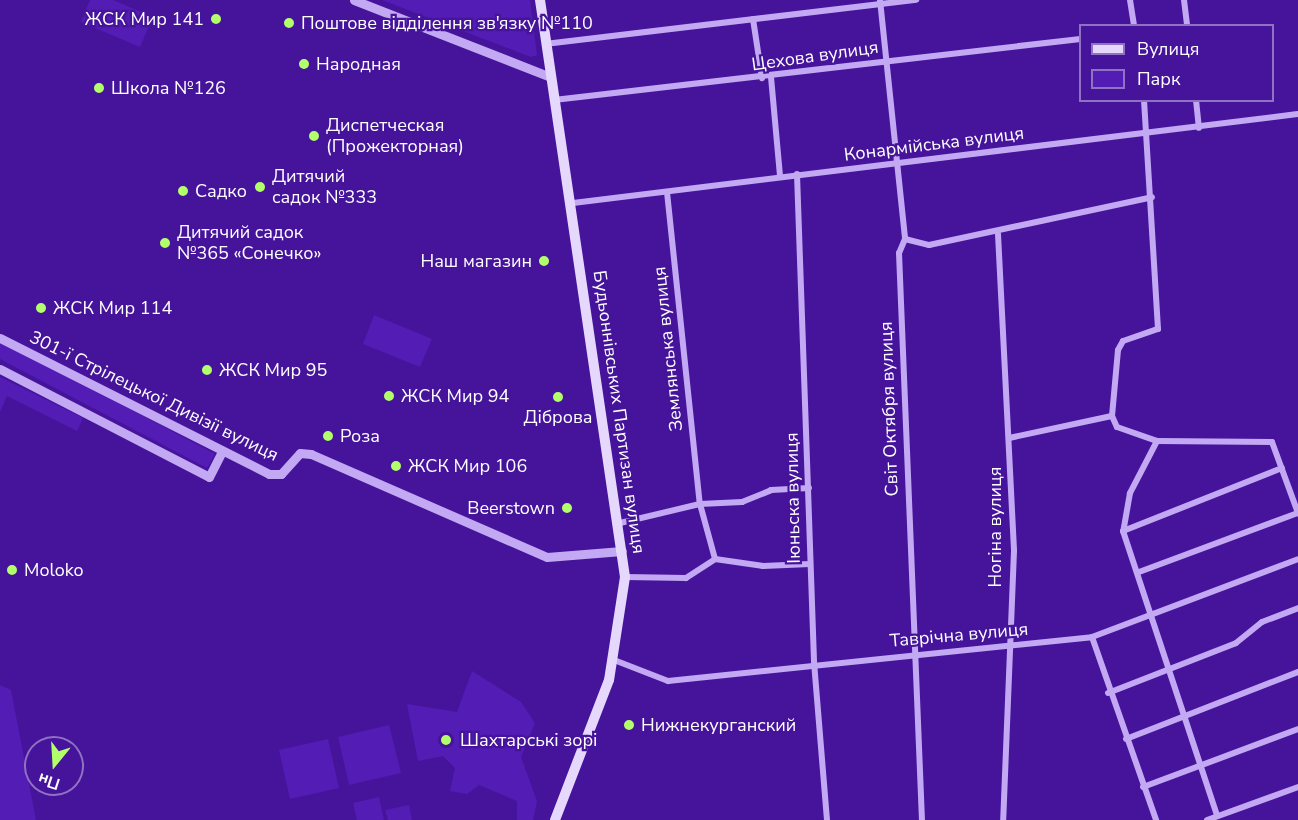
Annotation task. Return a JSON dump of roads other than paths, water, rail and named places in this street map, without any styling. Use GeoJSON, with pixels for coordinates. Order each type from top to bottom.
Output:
{"type":"FeatureCollection","features":[{"type":"Feature","properties":{"kind":"main road","name":"Будьоннівських Партизан вулиця"},"geometry":{"type":"LineString","coordinates":[[540,0],[548,76],[573,203],[620,524],[625,577],[614,660],[555,820]]}},
{"type":"Feature","properties":{"kind":"street"},"geometry":{"type":"LineString","coordinates":[[354,0],[548,76]]}},
{"type":"Feature","properties":{"kind":"street"},"geometry":{"type":"LineString","coordinates":[[545,44],[881,2],[916,0]]}},
{"type":"Feature","properties":{"kind":"street"},"geometry":{"type":"LineString","coordinates":[[1130,0],[1134,24]]}},
{"type":"Feature","properties":{"kind":"street"},"geometry":{"type":"LineString","coordinates":[[1184,0],[1187,24]]}},
{"type":"Feature","properties":{"kind":"street","name":"Світ Октября вулиця"},"geometry":{"type":"LineString","coordinates":[[881,2],[901,163],[905,239],[899,253],[912,653],[922,820]]}},
{"type":"Feature","properties":{"kind":"street"},"geometry":{"type":"LineString","coordinates":[[753,19],[762,78]]}},
{"type":"Feature","properties":{"kind":"street","name":"Цехова вулиця"},"geometry":{"type":"LineString","coordinates":[[552,100],[771,77],[1079,39]]}},
{"type":"Feature","properties":{"kind":"street"},"geometry":{"type":"LineString","coordinates":[[771,77],[780,176]]}},
{"type":"Feature","properties":{"kind":"street"},"geometry":{"type":"LineString","coordinates":[[1139,572],[1298,513],[1272,442],[1156,441],[1117,428],[1112,416],[1118,350],[1123,341],[1158,329],[1150,133],[1144,102]]}},
{"type":"Feature","properties":{"kind":"street"},"geometry":{"type":"LineString","coordinates":[[1196,102],[1199,128]]}},
{"type":"Feature","properties":{"kind":"street","name":"Конармійська вулиця"},"geometry":{"type":"LineString","coordinates":[[573,203],[780,176],[1199,128],[1298,114]]}},
{"type":"Feature","properties":{"kind":"street","name":"Iюньска вулиця"},"geometry":{"type":"LineString","coordinates":[[797,174],[814,662],[827,820]]}},
{"type":"Feature","properties":{"kind":"street","name":"Землянська вулиця"},"geometry":{"type":"LineString","coordinates":[[667,192],[700,504],[715,559]]}},
{"type":"Feature","properties":{"kind":"street"},"geometry":{"type":"LineString","coordinates":[[905,239],[929,245],[998,234],[1087,208],[1152,198]]}},
{"type":"Feature","properties":{"kind":"street","name":"Ногіна вулиця"},"geometry":{"type":"LineString","coordinates":[[998,234],[1014,550],[1007,647],[1003,820]]}},
{"type":"Feature","properties":{"kind":"street","name":"301-ї Стрілецької Дивізії вулиця"},"geometry":{"type":"LineString","coordinates":[[0,338],[222,452],[276,475],[294,456],[311,454],[547,557],[622,551]]}},
{"type":"Feature","properties":{"kind":"street"},"geometry":{"type":"LineString","coordinates":[[0,369],[209,477],[222,452]]}},
{"type":"Feature","properties":{"kind":"street"},"geometry":{"type":"LineString","coordinates":[[1009,438],[1112,416]]}},
{"type":"Feature","properties":{"kind":"street"},"geometry":{"type":"LineString","coordinates":[[1156,441],[1130,493],[1123,531],[1139,572],[1182,717],[1217,816]]}},
{"type":"Feature","properties":{"kind":"street"},"geometry":{"type":"LineString","coordinates":[[1123,531],[1282,468]]}},
{"type":"Feature","properties":{"kind":"street"},"geometry":{"type":"LineString","coordinates":[[620,524],[700,504],[742,502],[771,490],[809,488]]}},
{"type":"Feature","properties":{"kind":"street"},"geometry":{"type":"LineString","coordinates":[[625,577],[686,578],[715,559],[764,566],[810,564]]}},
{"type":"Feature","properties":{"kind":"street","name":"Таврічна вулиця"},"geometry":{"type":"LineString","coordinates":[[614,660],[668,681],[814,662],[1007,647],[1092,637],[1151,612],[1298,559]]}},
{"type":"Feature","properties":{"kind":"street"},"geometry":{"type":"LineString","coordinates":[[1108,693],[1236,643],[1262,622],[1298,608]]}},
{"type":"Feature","properties":{"kind":"street"},"geometry":{"type":"LineString","coordinates":[[1092,637],[1108,693],[1156,820]]}},
{"type":"Feature","properties":{"kind":"street"},"geometry":{"type":"LineString","coordinates":[[1126,740],[1298,672]]}},
{"type":"Feature","properties":{"kind":"street"},"geometry":{"type":"LineString","coordinates":[[1143,787],[1298,729]]}},
{"type":"Feature","properties":{"kind":"street"},"geometry":{"type":"LineString","coordinates":[[1207,820],[1298,787]]}},
{"type":"Feature","properties":{"kind":"place","name":"ЖСК Мир 141"},"geometry":{"type":"Point","coordinates":[216,19]}},
{"type":"Feature","properties":{"kind":"place","name":"Поштове відділення зв'язку №110"},"geometry":{"type":"Point","coordinates":[289,23]}},
{"type":"Feature","properties":{"kind":"place","name":"Народная"},"geometry":{"type":"Point","coordinates":[304,64]}},
{"type":"Feature","properties":{"kind":"place","name":"Школа №126"},"geometry":{"type":"Point","coordinates":[99,88]}},
{"type":"Feature","properties":{"kind":"place","name":"Диспетческая (Прожекторная)"},"geometry":{"type":"Point","coordinates":[314,136]}},
{"type":"Feature","properties":{"kind":"place","name":"Дитячий садок №333"},"geometry":{"type":"Point","coordinates":[260,187]}},
{"type":"Feature","properties":{"kind":"place","name":"Садко"},"geometry":{"type":"Point","coordinates":[183,191]}},
{"type":"Feature","properties":{"kind":"place","name":"Дитячий садок №365 «Сонечко»"},"geometry":{"type":"Point","coordinates":[165,243]}},
{"type":"Feature","properties":{"kind":"place","name":"Наш магазин"},"geometry":{"type":"Point","coordinates":[544,261]}},
{"type":"Feature","properties":{"kind":"place","name":"ЖСК Мир 114"},"geometry":{"type":"Point","coordinates":[41,308]}},
{"type":"Feature","properties":{"kind":"place","name":"ЖСК Мир 95"},"geometry":{"type":"Point","coordinates":[207,370]}},
{"type":"Feature","properties":{"kind":"place","name":"ЖСК Мир 94"},"geometry":{"type":"Point","coordinates":[389,396]}},
{"type":"Feature","properties":{"kind":"place","name":"Діброва"},"geometry":{"type":"Point","coordinates":[558,397]}},
{"type":"Feature","properties":{"kind":"place","name":"Роза"},"geometry":{"type":"Point","coordinates":[328,436]}},
{"type":"Feature","properties":{"kind":"place","name":"ЖСК Мир 106"},"geometry":{"type":"Point","coordinates":[396,466]}},
{"type":"Feature","properties":{"kind":"place","name":"Beerstown"},"geometry":{"type":"Point","coordinates":[567,508]}},
{"type":"Feature","properties":{"kind":"place","name":"Moloko"},"geometry":{"type":"Point","coordinates":[12,570]}},
{"type":"Feature","properties":{"kind":"place","name":"Нижнекурганский"},"geometry":{"type":"Point","coordinates":[629,725]}},
{"type":"Feature","properties":{"kind":"place","name":"Шахтарські зорі"},"geometry":{"type":"Point","coordinates":[446,740]}}]}
